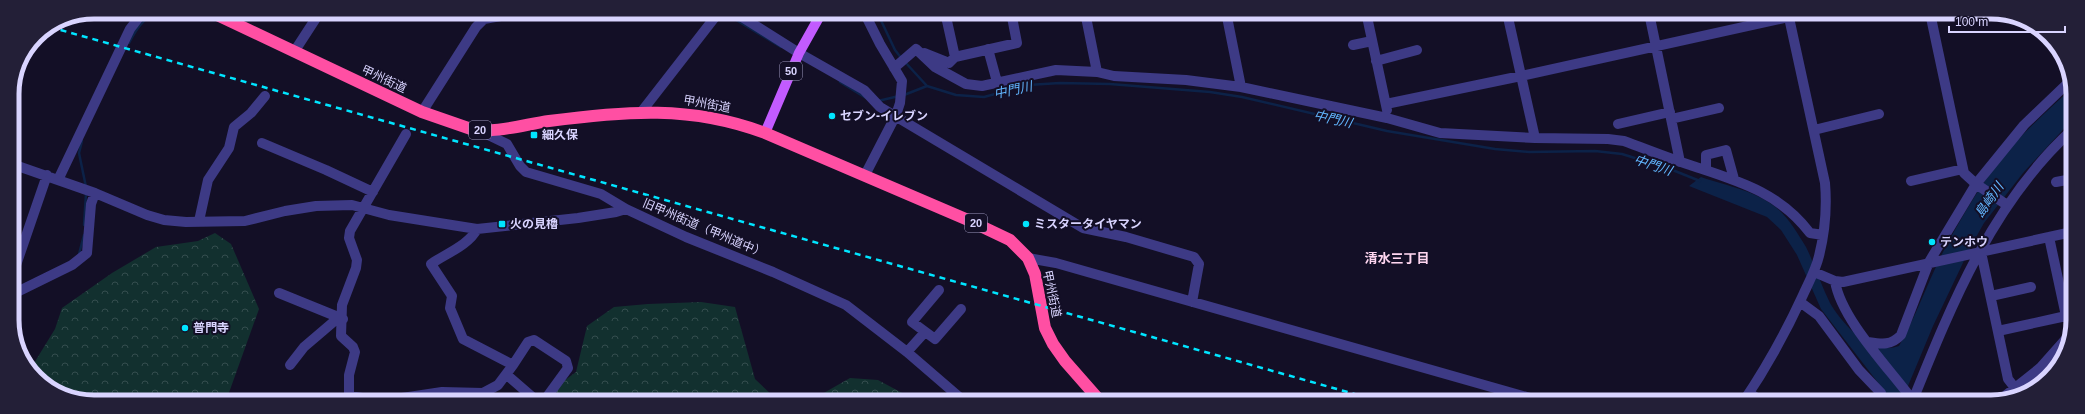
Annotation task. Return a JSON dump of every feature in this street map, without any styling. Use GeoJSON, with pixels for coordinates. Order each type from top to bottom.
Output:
{"type":"FeatureCollection","features":[{"type":"Feature","properties":{"kind":"highway","name":"甲州街道"},"geometry":{"type":"LineString","coordinates":[[240,19],[294,52],[422,112],[451,123],[478,130],[619,112],[642,111],[698,116],[765,132],[865,175],[1010,240],[1028,258],[1035,274],[1045,328],[1065,361],[1095,395]]}},
{"type":"Feature","properties":{"kind":"main road","name":"50"},"geometry":{"type":"LineString","coordinates":[[765,132],[799,53],[818,19]]}},
{"type":"Feature","properties":{"kind":"street"},"geometry":{"type":"LineString","coordinates":[[19,166],[58,180],[130,29],[138,19]]}},
{"type":"Feature","properties":{"kind":"street"},"geometry":{"type":"LineString","coordinates":[[294,52],[316,19]]}},
{"type":"Feature","properties":{"kind":"street"},"geometry":{"type":"LineString","coordinates":[[422,112],[476,28],[484,19]]}},
{"type":"Feature","properties":{"kind":"street"},"geometry":{"type":"LineString","coordinates":[[642,111],[713,19]]}},
{"type":"Feature","properties":{"kind":"street"},"geometry":{"type":"LineString","coordinates":[[745,19],[799,53],[864,90],[880,107],[896,115],[1083,228],[1126,237],[1194,257],[1199,264],[1192,302]]}},
{"type":"Feature","properties":{"kind":"street"},"geometry":{"type":"LineString","coordinates":[[865,175],[896,115],[900,101],[902,81],[880,44],[868,19]]}},
{"type":"Feature","properties":{"kind":"street"},"geometry":{"type":"LineString","coordinates":[[946,19],[954,57]]}},
{"type":"Feature","properties":{"kind":"street"},"geometry":{"type":"LineString","coordinates":[[895,67],[916,53],[923,53],[949,63],[954,57],[1016,43],[1012,19]]}},
{"type":"Feature","properties":{"kind":"street"},"geometry":{"type":"LineString","coordinates":[[1086,19],[1097,72]]}},
{"type":"Feature","properties":{"kind":"street"},"geometry":{"type":"LineString","coordinates":[[1227,19],[1241,87]]}},
{"type":"Feature","properties":{"kind":"street"},"geometry":{"type":"LineString","coordinates":[[1368,19],[1386,104],[1387,118]]}},
{"type":"Feature","properties":{"kind":"street"},"geometry":{"type":"LineString","coordinates":[[1509,19],[1534,138]]}},
{"type":"Feature","properties":{"kind":"street"},"geometry":{"type":"LineString","coordinates":[[1649,19],[1680,162]]}},
{"type":"Feature","properties":{"kind":"street"},"geometry":{"type":"LineString","coordinates":[[1386,104],[1521,76],[1771,19]]}},
{"type":"Feature","properties":{"kind":"street"},"geometry":{"type":"LineString","coordinates":[[1747,395],[1789,326],[1814,272],[1823,235],[1826,203],[1825,183],[1789,19]]}},
{"type":"Feature","properties":{"kind":"street"},"geometry":{"type":"LineString","coordinates":[[1931,19],[1964,173],[1978,185],[2006,204]]}},
{"type":"Feature","properties":{"kind":"street"},"geometry":{"type":"LineString","coordinates":[[1353,45],[1372,41]]}},
{"type":"Feature","properties":{"kind":"street"},"geometry":{"type":"LineString","coordinates":[[988,49],[997,82]]}},
{"type":"Feature","properties":{"kind":"street"},"geometry":{"type":"LineString","coordinates":[[1376,61],[1417,50]]}},
{"type":"Feature","properties":{"kind":"street"},"geometry":{"type":"LineString","coordinates":[[916,53],[935,67],[966,84],[982,86],[1056,70],[1097,72],[1114,76],[1186,80],[1241,87],[1387,118],[1440,133],[1534,138],[1608,139],[1624,141],[1753,187],[1788,208],[1799,218],[1810,233],[1823,235]]}},
{"type":"Feature","properties":{"kind":"street"},"geometry":{"type":"LineString","coordinates":[[1870,345],[1893,342],[1900,335],[1932,262],[1978,185],[2024,125],[2065,86]]}},
{"type":"Feature","properties":{"kind":"street"},"geometry":{"type":"LineString","coordinates":[[199,221],[208,180],[229,148],[234,127],[251,113],[265,96]]}},
{"type":"Feature","properties":{"kind":"street"},"geometry":{"type":"LineString","coordinates":[[1618,124],[1720,108]]}},
{"type":"Feature","properties":{"kind":"street"},"geometry":{"type":"LineString","coordinates":[[1814,130],[1879,114]]}},
{"type":"Feature","properties":{"kind":"street"},"geometry":{"type":"LineString","coordinates":[[478,130],[507,144],[520,166],[526,172],[601,194],[626,208]]}},
{"type":"Feature","properties":{"kind":"street"},"geometry":{"type":"LineString","coordinates":[[349,395],[349,375],[355,352],[353,347],[341,336],[340,319],[342,305],[356,268],[357,260],[349,238],[350,232],[406,134]]}},
{"type":"Feature","properties":{"kind":"street"},"geometry":{"type":"LineString","coordinates":[[1914,395],[1977,253],[2006,204],[2044,158],[2066,136]]}},
{"type":"Feature","properties":{"kind":"street"},"geometry":{"type":"LineString","coordinates":[[262,143],[373,192]]}},
{"type":"Feature","properties":{"kind":"street"},"geometry":{"type":"LineString","coordinates":[[1706,170],[1706,155],[1726,150],[1734,179]]}},
{"type":"Feature","properties":{"kind":"street"},"geometry":{"type":"LineString","coordinates":[[1911,181],[1963,168]]}},
{"type":"Feature","properties":{"kind":"street"},"geometry":{"type":"LineString","coordinates":[[19,257],[47,175]]}},
{"type":"Feature","properties":{"kind":"street","name":"旧甲州街道（甲州道中）"},"geometry":{"type":"LineString","coordinates":[[58,180],[93,192],[147,215],[164,220],[244,221],[285,211],[316,206],[365,207],[389,215],[477,229],[578,218],[616,212],[626,208],[686,237],[773,272],[846,305],[907,352],[957,395]]}},
{"type":"Feature","properties":{"kind":"street"},"geometry":{"type":"LineString","coordinates":[[2056,182],[2066,180]]}},
{"type":"Feature","properties":{"kind":"street"},"geometry":{"type":"LineString","coordinates":[[19,291],[72,265],[87,253],[93,192]]}},
{"type":"Feature","properties":{"kind":"street"},"geometry":{"type":"LineString","coordinates":[[477,229],[475,233],[464,243],[431,264],[452,296],[450,308],[463,339],[513,365]]}},
{"type":"Feature","properties":{"kind":"street"},"geometry":{"type":"LineString","coordinates":[[1814,272],[1835,282],[1843,282],[2066,233]]}},
{"type":"Feature","properties":{"kind":"street"},"geometry":{"type":"LineString","coordinates":[[2049,237],[2066,308]]}},
{"type":"Feature","properties":{"kind":"street"},"geometry":{"type":"LineString","coordinates":[[1977,253],[1991,296],[2008,379],[2015,388]]}},
{"type":"Feature","properties":{"kind":"street"},"geometry":{"type":"LineString","coordinates":[[1028,258],[1056,263],[1519,395]]}},
{"type":"Feature","properties":{"kind":"street"},"geometry":{"type":"LineString","coordinates":[[1835,282],[1836,289],[1848,314],[1908,395]]}},
{"type":"Feature","properties":{"kind":"street"},"geometry":{"type":"LineString","coordinates":[[1991,296],[2031,287]]}},
{"type":"Feature","properties":{"kind":"street"},"geometry":{"type":"LineString","coordinates":[[939,290],[912,322],[935,339],[961,309]]}},
{"type":"Feature","properties":{"kind":"street"},"geometry":{"type":"LineString","coordinates":[[279,293],[340,319]]}},
{"type":"Feature","properties":{"kind":"street"},"geometry":{"type":"LineString","coordinates":[[1800,302],[1819,316],[1859,370],[1881,393],[1881,395]]}},
{"type":"Feature","properties":{"kind":"street"},"geometry":{"type":"LineString","coordinates":[[290,365],[304,347],[340,319]]}},
{"type":"Feature","properties":{"kind":"street"},"geometry":{"type":"LineString","coordinates":[[1998,330],[2066,320]]}},
{"type":"Feature","properties":{"kind":"street"},"geometry":{"type":"LineString","coordinates":[[907,352],[925,332]]}},
{"type":"Feature","properties":{"kind":"street"},"geometry":{"type":"LineString","coordinates":[[481,395],[498,385],[507,375],[528,342],[534,340],[566,361],[568,368],[548,395]]}},
{"type":"Feature","properties":{"kind":"street"},"geometry":{"type":"LineString","coordinates":[[2010,392],[2044,364],[2062,343]]}},
{"type":"Feature","properties":{"kind":"street"},"geometry":{"type":"LineString","coordinates":[[507,375],[530,395]]}},
{"type":"Feature","properties":{"kind":"street"},"geometry":{"type":"LineString","coordinates":[[432,395],[442,392],[483,393]]}},
{"type":"Feature","properties":{"kind":"green space"},"geometry":{"type":"Polygon","coordinates":[[[215,233],[231,244],[259,309],[228,395],[84,394],[70,391],[57,385],[41,373],[35,366],[33,364],[55,329],[62,308],[112,273],[156,247],[198,241],[215,233]]]}},
{"type":"Feature","properties":{"kind":"green space"},"geometry":{"type":"Polygon","coordinates":[[[701,302],[735,307],[755,379],[772,395],[545,395],[576,372],[587,326],[614,307],[701,302]]]}},
{"type":"Feature","properties":{"kind":"green space"},"geometry":{"type":"Polygon","coordinates":[[[2060,350],[2053,362],[2040,376],[2033,382],[2015,390],[2060,350]]]}},
{"type":"Feature","properties":{"kind":"green space"},"geometry":{"type":"Polygon","coordinates":[[[850,378],[878,380],[906,395],[819,395],[850,378]]]}},
{"type":"Feature","properties":{"kind":"water","name":"島崎川"},"geometry":{"type":"Polygon","coordinates":[[[2066,94],[2066,126],[2023,173],[1984,223],[1971,246],[1933,326],[1904,395],[1886,395],[1886,393],[1821,309],[1797,255],[1781,230],[1767,217],[1689,186],[1701,177],[1742,190],[1771,203],[1794,227],[1806,247],[1830,303],[1842,320],[1850,329],[1868,343],[1878,347],[1889,348],[1899,346],[1913,319],[1944,250],[1965,212],[1986,180],[2009,149],[2066,94]]]}},
{"type":"Feature","properties":{"kind":"waterway"},"geometry":{"type":"LineString","coordinates":[[129,43],[134,33],[147,19]]}},
{"type":"Feature","properties":{"kind":"waterway"},"geometry":{"type":"LineString","coordinates":[[735,19],[781,47]]}},
{"type":"Feature","properties":{"kind":"waterway","name":"中門川"},"geometry":{"type":"LineString","coordinates":[[880,19],[895,50],[902,59]]}},
{"type":"Feature","properties":{"kind":"waterway","name":"中門川"},"geometry":{"type":"LineString","coordinates":[[905,62],[927,86],[956,95],[984,97],[1028,85],[1060,83],[1110,84],[1210,92],[1242,97],[1387,131],[1495,149],[1529,152],[1595,151],[1622,154],[1670,169],[1700,181]]}},
{"type":"Feature","properties":{"kind":"waterway"},"geometry":{"type":"LineString","coordinates":[[840,82],[866,98]]}},
{"type":"Feature","properties":{"kind":"waterway"},"geometry":{"type":"LineString","coordinates":[[904,95],[927,86]]}},
{"type":"Feature","properties":{"kind":"waterway"},"geometry":{"type":"LineString","coordinates":[[878,101],[899,96]]}},
{"type":"Feature","properties":{"kind":"waterway"},"geometry":{"type":"LineString","coordinates":[[82,141],[79,153],[86,187]]}},
{"type":"Feature","properties":{"kind":"waterway"},"geometry":{"type":"LineString","coordinates":[[84,225],[86,194]]}},
{"type":"Feature","properties":{"kind":"waterway"},"geometry":{"type":"LineString","coordinates":[[79,254],[84,235]]}},
{"type":"Feature","properties":{"kind":"waterway"},"geometry":{"type":"LineString","coordinates":[[2031,383],[2041,375]]}},
{"type":"Feature","properties":{"kind":"railway"},"geometry":{"type":"LineString","coordinates":[[57,29],[1358,395]]}},
{"type":"Feature","properties":{"kind":"place","name":"セブン-イレブン"},"geometry":{"type":"Point","coordinates":[832,116]}},
{"type":"Feature","properties":{"kind":"place","name":"細久保"},"geometry":{"type":"Point","coordinates":[534,135]}},
{"type":"Feature","properties":{"kind":"place","name":"火の見櫓"},"geometry":{"type":"Point","coordinates":[502,224]}},
{"type":"Feature","properties":{"kind":"place","name":"ミスタータイヤマン"},"geometry":{"type":"Point","coordinates":[1026,224]}},
{"type":"Feature","properties":{"kind":"place","name":"テンホウ"},"geometry":{"type":"Point","coordinates":[1932,242]}},
{"type":"Feature","properties":{"kind":"place","name":"普門寺"},"geometry":{"type":"Point","coordinates":[185,328]}},
{"type":"Feature","properties":{"kind":"district","name":"清水三丁目"},"geometry":{"type":"Point","coordinates":[1397,258]}}]}
